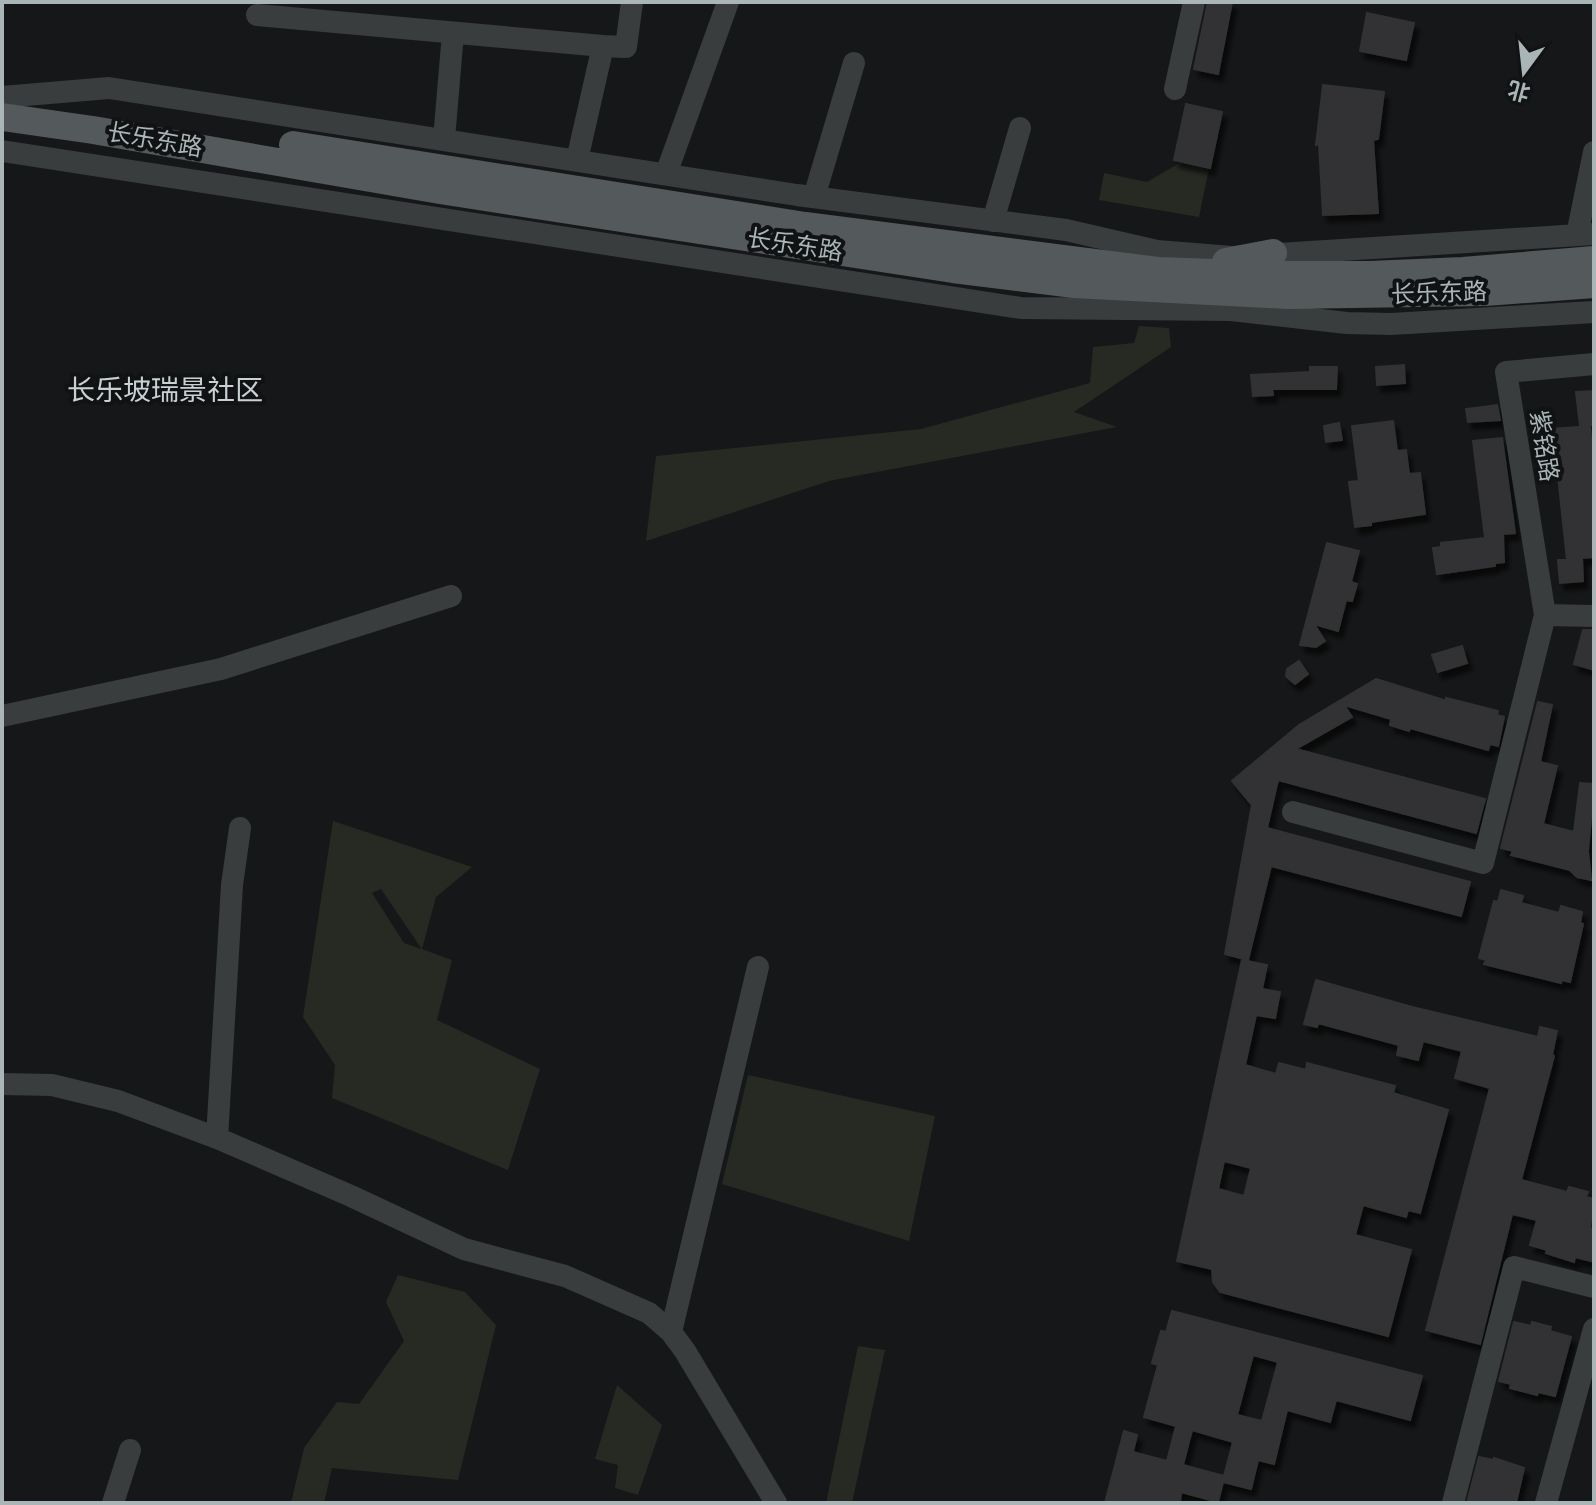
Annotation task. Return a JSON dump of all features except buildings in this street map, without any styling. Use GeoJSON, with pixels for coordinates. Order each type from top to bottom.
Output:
{"type":"FeatureCollection","features":[{"type":"Feature","properties":{"kind":"main road","name":"长乐东路"},"geometry":{"type":"LineString","coordinates":[[2,97],[805,226],[1071,262],[1179,271],[1370,275],[1594,260]]}},
{"type":"Feature","properties":{"kind":"main road","name":"长乐东路"},"geometry":{"type":"LineString","coordinates":[[2,117],[470,195],[953,269],[1074,284],[1212,293],[1330,295],[1485,292],[1594,284]]}},
{"type":"Feature","properties":{"kind":"main road"},"geometry":{"type":"LineString","coordinates":[[1179,271],[1273,253]]}},
{"type":"Feature","properties":{"kind":"street"},"geometry":{"type":"LineString","coordinates":[[257,15],[626,47],[632,2]]}},
{"type":"Feature","properties":{"kind":"street"},"geometry":{"type":"LineString","coordinates":[[666,174],[728,2]]}},
{"type":"Feature","properties":{"kind":"street"},"geometry":{"type":"LineString","coordinates":[[1175,89],[1194,2]]}},
{"type":"Feature","properties":{"kind":"street"},"geometry":{"type":"LineString","coordinates":[[444,139],[453,33]]}},
{"type":"Feature","properties":{"kind":"street"},"geometry":{"type":"LineString","coordinates":[[577,160],[603,46]]}},
{"type":"Feature","properties":{"kind":"street"},"geometry":{"type":"LineString","coordinates":[[814,197],[854,63]]}},
{"type":"Feature","properties":{"kind":"street"},"geometry":{"type":"LineString","coordinates":[[2,97],[109,88],[814,197],[1077,232],[1157,251],[1232,257],[1586,234],[1594,152]]}},
{"type":"Feature","properties":{"kind":"street"},"geometry":{"type":"LineString","coordinates":[[993,221],[1020,128]]}},
{"type":"Feature","properties":{"kind":"street"},"geometry":{"type":"LineString","coordinates":[[2,151],[1021,308],[1219,309],[1347,323],[1391,324],[1594,312]]}},
{"type":"Feature","properties":{"kind":"street","name":"紫铭路"},"geometry":{"type":"LineString","coordinates":[[1545,615],[1506,372],[1594,364]]}},
{"type":"Feature","properties":{"kind":"street"},"geometry":{"type":"LineString","coordinates":[[2,716],[221,669],[451,596]]}},
{"type":"Feature","properties":{"kind":"street"},"geometry":{"type":"LineString","coordinates":[[1293,812],[1483,863],[1545,615],[1594,616]]}},
{"type":"Feature","properties":{"kind":"street"},"geometry":{"type":"LineString","coordinates":[[217,1138],[232,885],[240,828]]}},
{"type":"Feature","properties":{"kind":"street"},"geometry":{"type":"LineString","coordinates":[[671,1332],[758,967]]}},
{"type":"Feature","properties":{"kind":"street"},"geometry":{"type":"LineString","coordinates":[[2,1084],[52,1085],[118,1101],[217,1138],[464,1249],[565,1276],[649,1313],[671,1332],[776,1503]]}},
{"type":"Feature","properties":{"kind":"street"},"geometry":{"type":"LineString","coordinates":[[1453,1503],[1514,1267],[1594,1287]]}},
{"type":"Feature","properties":{"kind":"street"},"geometry":{"type":"LineString","coordinates":[[1546,1503],[1594,1329]]}},
{"type":"Feature","properties":{"kind":"street"},"geometry":{"type":"LineString","coordinates":[[113,1503],[130,1450]]}},
{"type":"Feature","properties":{"kind":"shaded area"},"geometry":{"type":"Polygon","coordinates":[[[1183,161],[1209,168],[1199,217],[1099,200],[1104,173],[1147,182],[1183,161]]]}},
{"type":"Feature","properties":{"kind":"shaded area"},"geometry":{"type":"Polygon","coordinates":[[[1139,326],[1169,328],[1171,347],[1074,412],[1117,427],[829,481],[646,541],[656,456],[921,429],[1090,383],[1093,347],[1134,343],[1139,326]]]}},
{"type":"Feature","properties":{"kind":"shaded area"},"geometry":{"type":"Polygon","coordinates":[[[333,821],[472,867],[436,897],[422,949],[452,960],[437,1020],[540,1069],[508,1170],[332,1098],[335,1065],[303,1017],[333,821]],[[381,889],[372,893],[404,943],[421,949],[381,889]]]}},
{"type":"Feature","properties":{"kind":"shaded area"},"geometry":{"type":"Polygon","coordinates":[[[748,1075],[935,1116],[909,1241],[722,1184],[748,1075]]]}},
{"type":"Feature","properties":{"kind":"shaded area"},"geometry":{"type":"Polygon","coordinates":[[[398,1275],[465,1292],[496,1325],[458,1480],[332,1468],[324,1503],[291,1503],[304,1448],[337,1402],[359,1404],[404,1341],[386,1302],[398,1275]]]}},
{"type":"Feature","properties":{"kind":"shaded area"},"geometry":{"type":"Polygon","coordinates":[[[858,1346],[885,1350],[852,1503],[826,1503],[858,1346]]]}},
{"type":"Feature","properties":{"kind":"shaded area"},"geometry":{"type":"Polygon","coordinates":[[[617,1385],[662,1425],[638,1495],[615,1488],[618,1465],[595,1459],[617,1385]]]}},
{"type":"Feature","properties":{"kind":"district","name":"长乐坡瑞景社区"},"geometry":{"type":"Point","coordinates":[165,390]}}]}
